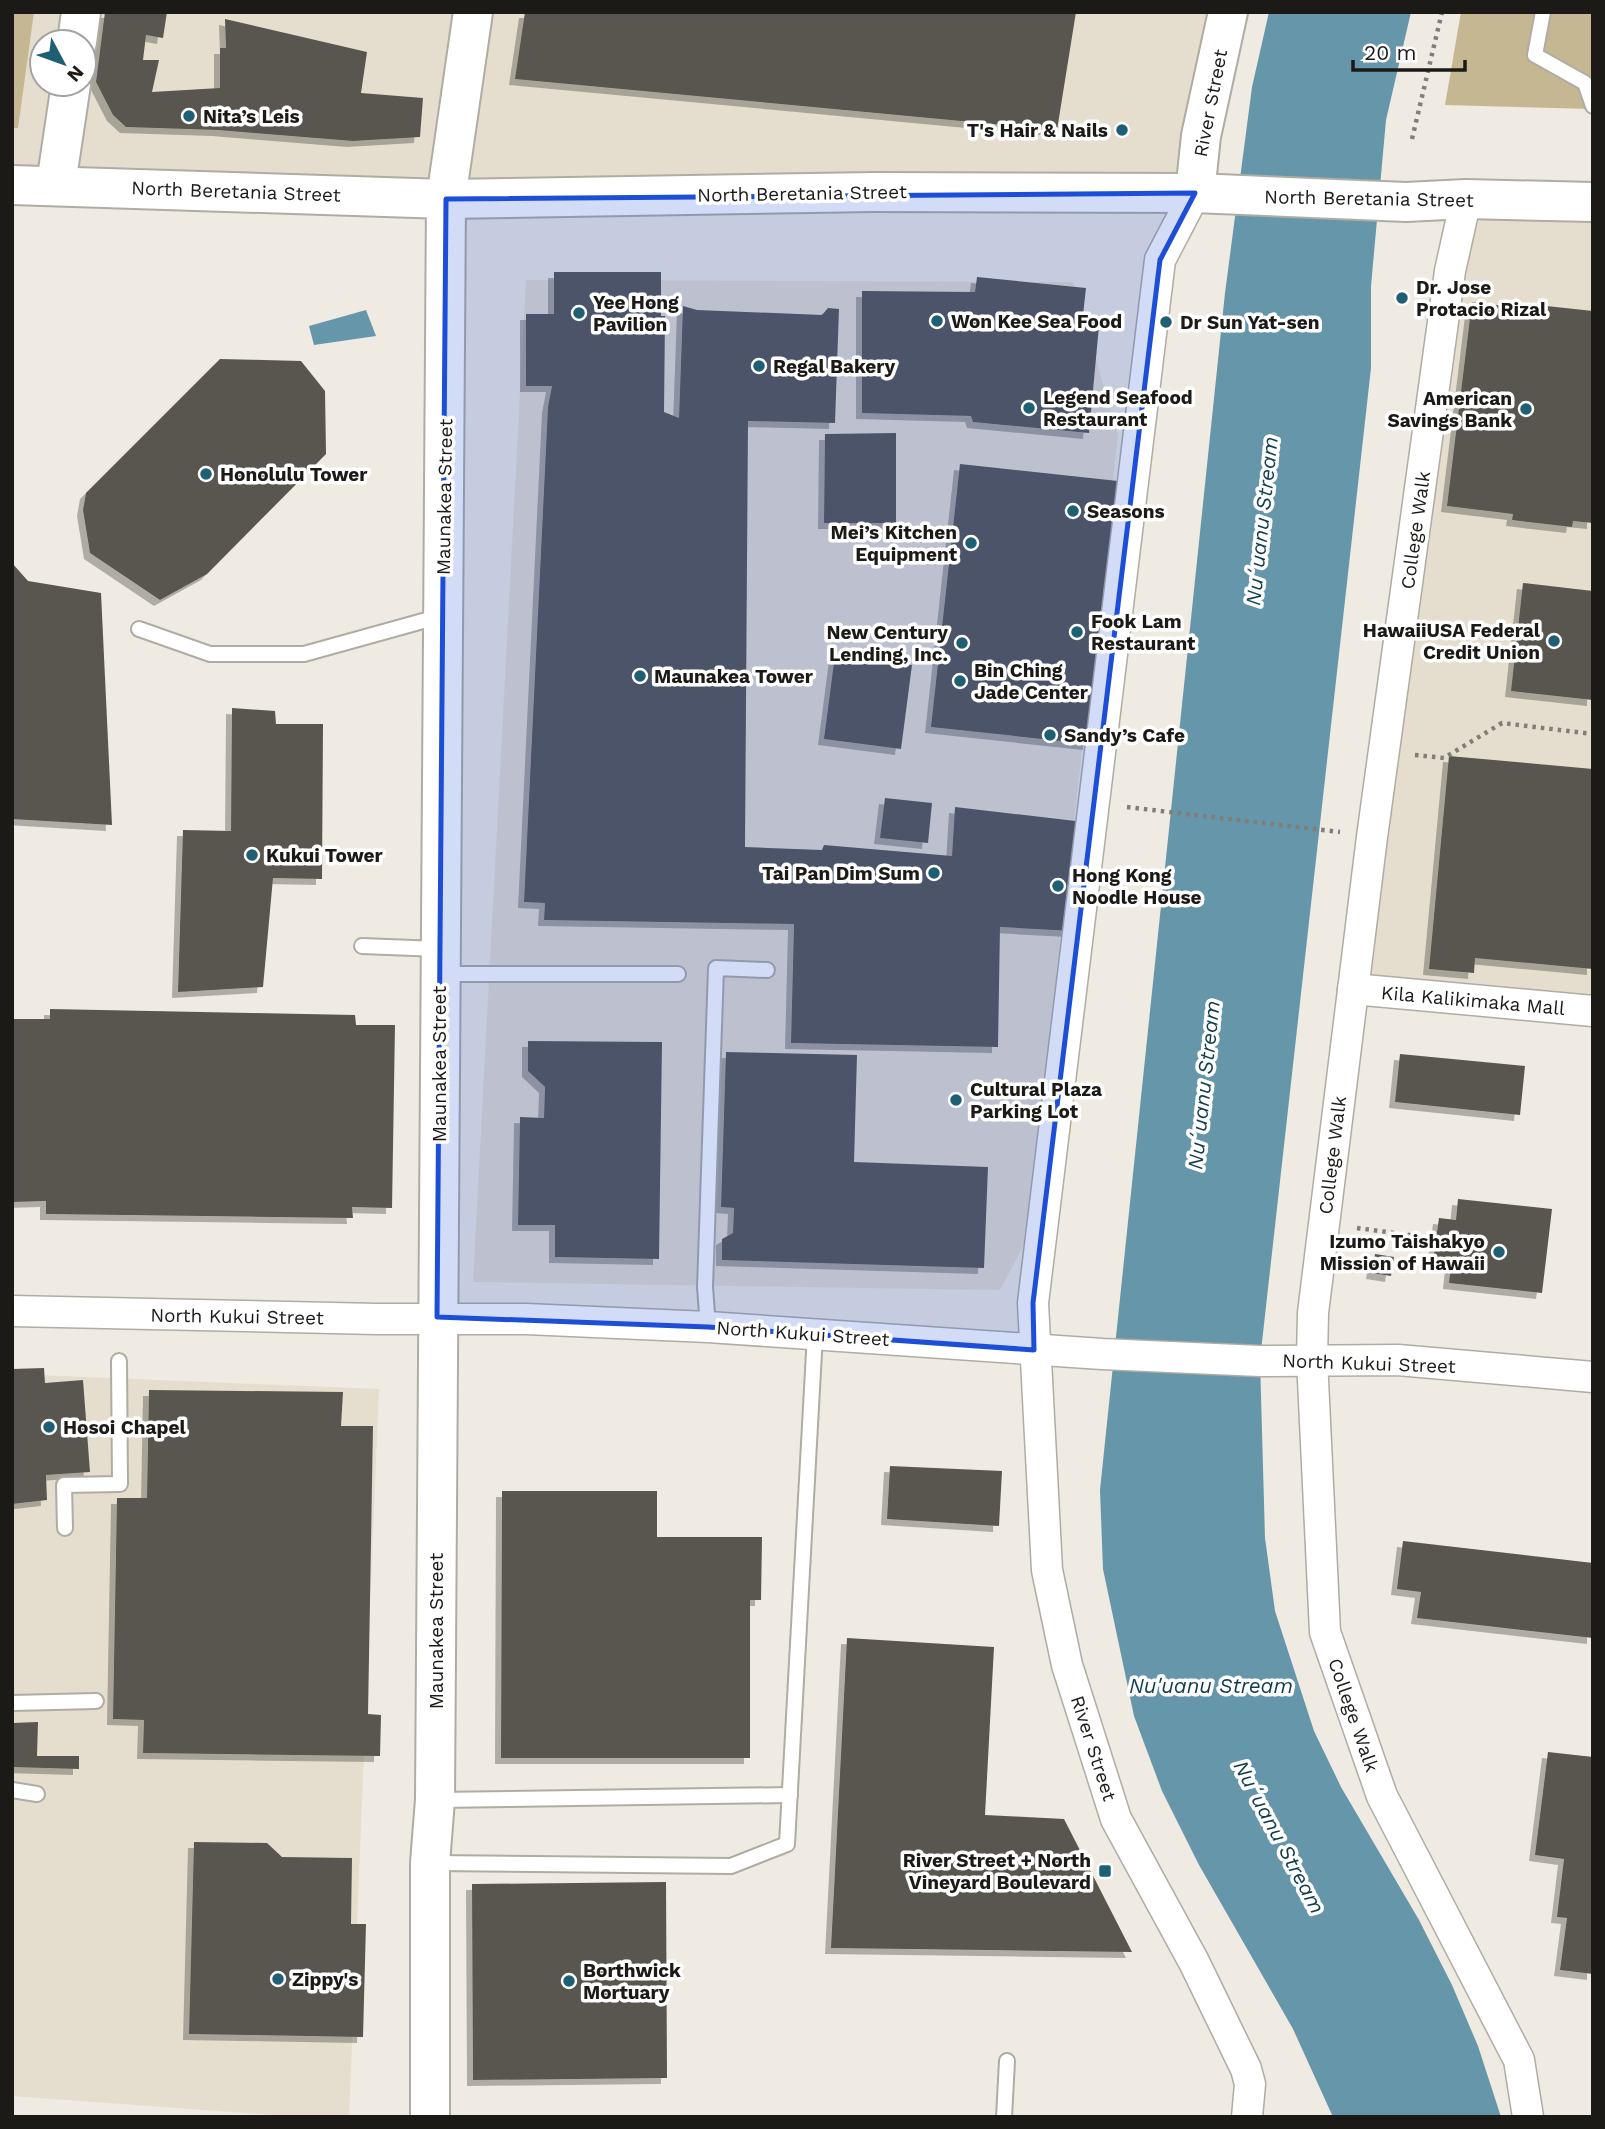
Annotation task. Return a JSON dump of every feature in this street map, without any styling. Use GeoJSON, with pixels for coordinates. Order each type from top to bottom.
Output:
{"type":"FeatureCollection","features":[{"type":"Feature","properties":{"kind":"street","name":"Maunakea Street"},"geometry":{"type":"LineString","coordinates":[[430,2117],[429,1863],[435,1800],[446,199],[473,12]]}},
{"type":"Feature","properties":{"kind":"street","name":"River Street"},"geometry":{"type":"LineString","coordinates":[[1228,12],[1202,136],[1214,195],[1160,260],[1033,1303],[1047,1570],[1067,1665],[1116,1819],[1194,1962],[1246,2069],[1250,2084],[1247,2117]]}},
{"type":"Feature","properties":{"kind":"street"},"geometry":{"type":"LineString","coordinates":[[56,184],[69,98]]}},
{"type":"Feature","properties":{"kind":"street","name":"North Beretania Street"},"geometry":{"type":"LineString","coordinates":[[12,185],[56,184],[446,199],[874,192],[1214,195],[1406,202],[1466,199],[1593,202]]}},
{"type":"Feature","properties":{"kind":"street","name":"College Walk"},"geometry":{"type":"LineString","coordinates":[[1466,199],[1450,271],[1384,750],[1313,1313],[1312,1359],[1325,1632],[1382,1797],[1519,2060],[1528,2117]]}},
{"type":"Feature","properties":{"kind":"street","name":"Kila Kalikimaka Mall"},"geometry":{"type":"LineString","coordinates":[[1353,989],[1593,1011]]}},
{"type":"Feature","properties":{"kind":"street","name":"North Kukui Street"},"geometry":{"type":"LineString","coordinates":[[12,1311],[377,1319],[437,1317],[708,1327],[1102,1354],[1261,1360],[1398,1360],[1593,1377]]}},
{"type":"Feature","properties":{"kind":"lane"},"geometry":{"type":"LineString","coordinates":[[1543,12],[1535,55],[1585,83],[1593,106]]}},
{"type":"Feature","properties":{"kind":"lane"},"geometry":{"type":"LineString","coordinates":[[139,629],[209,654],[304,654],[443,616]]}},
{"type":"Feature","properties":{"kind":"lane"},"geometry":{"type":"LineString","coordinates":[[362,946],[440,962],[678,974]]}},
{"type":"Feature","properties":{"kind":"lane"},"geometry":{"type":"LineString","coordinates":[[708,1327],[705,1287],[716,968],[767,970]]}},
{"type":"Feature","properties":{"kind":"lane"},"geometry":{"type":"LineString","coordinates":[[429,1863],[731,1866],[787,1844],[815,1334]]}},
{"type":"Feature","properties":{"kind":"lane"},"geometry":{"type":"LineString","coordinates":[[65,1528],[64,1485],[120,1484],[119,1361]]}},
{"type":"Feature","properties":{"kind":"lane"},"geometry":{"type":"LineString","coordinates":[[12,1703],[96,1701]]}},
{"type":"Feature","properties":{"kind":"lane"},"geometry":{"type":"LineString","coordinates":[[12,1790],[37,1794]]}},
{"type":"Feature","properties":{"kind":"lane"},"geometry":{"type":"LineString","coordinates":[[435,1800],[790,1795]]}},
{"type":"Feature","properties":{"kind":"lane"},"geometry":{"type":"LineString","coordinates":[[1003,2117],[1007,2061]]}},
{"type":"Feature","properties":{"kind":"path"},"geometry":{"type":"LineString","coordinates":[[1412,139],[1442,12]]}},
{"type":"Feature","properties":{"kind":"path"},"geometry":{"type":"LineString","coordinates":[[1384,750],[1444,758],[1502,723],[1593,734]]}},
{"type":"Feature","properties":{"kind":"path"},"geometry":{"type":"LineString","coordinates":[[1161,813],[1330,831]]}},
{"type":"Feature","properties":{"kind":"path"},"geometry":{"type":"LineString","coordinates":[[1324,1223],[1454,1241]]}},
{"type":"Feature","properties":{"kind":"highlighted area"},"geometry":{"type":"Polygon","coordinates":[[[1195,193],[1160,260],[1033,1303],[1034,1350],[708,1327],[437,1317],[446,199],[1195,193]]]}},
{"type":"Feature","properties":{"kind":"shaded area"},"geometry":{"type":"Polygon","coordinates":[[[12,12],[1228,12],[1195,193],[12,188],[12,12]]]}},
{"type":"Feature","properties":{"kind":"shaded area"},"geometry":{"type":"Polygon","coordinates":[[[12,12],[34,12],[32,28],[28,28],[28,56],[18,128],[12,128],[12,12]]]}},
{"type":"Feature","properties":{"kind":"shaded area"},"geometry":{"type":"Polygon","coordinates":[[[1461,12],[1593,12],[1593,109],[1445,105],[1461,12]]]}},
{"type":"Feature","properties":{"kind":"shaded area"},"geometry":{"type":"Polygon","coordinates":[[[1466,199],[1593,202],[1593,1011],[1353,989],[1466,199]]]}},
{"type":"Feature","properties":{"kind":"shaded area"},"geometry":{"type":"Polygon","coordinates":[[[526,280],[1073,282],[1118,435],[1026,1241],[1000,1290],[473,1282],[526,280]]]}},
{"type":"Feature","properties":{"kind":"shaded area"},"geometry":{"type":"Polygon","coordinates":[[[12,1374],[379,1389],[349,2117],[301,2117],[12,2096],[12,1374]]]}},
{"type":"Feature","properties":{"kind":"water","name":"Nu'uanu Stream"},"geometry":{"type":"Polygon","coordinates":[[[1269,12],[1411,12],[1386,120],[1371,286],[1371,368],[1260,1360],[1265,1538],[1275,1611],[1314,1731],[1341,1787],[1419,1920],[1452,1985],[1478,2046],[1501,2117],[1333,2117],[1293,2029],[1199,1865],[1162,1791],[1134,1716],[1103,1569],[1100,1490],[1225,293],[1252,87],[1269,12]]]}},
{"type":"Feature","properties":{"kind":"water"},"geometry":{"type":"Polygon","coordinates":[[[366,310],[376,336],[314,345],[309,326],[366,310]]]}},
{"type":"Feature","properties":{"kind":"building"},"geometry":{"type":"Polygon","coordinates":[[[105,12],[167,12],[163,38],[146,35],[143,60],[159,60],[152,92],[220,88],[220,48],[226,48],[225,19],[367,52],[361,93],[423,98],[420,137],[353,141],[218,130],[126,127],[113,115],[98,86],[105,12]]]}},
{"type":"Feature","properties":{"kind":"building"},"geometry":{"type":"Polygon","coordinates":[[[525,12],[1076,12],[1057,130],[515,79],[525,12]]]}},
{"type":"Feature","properties":{"kind":"building"},"geometry":{"type":"Polygon","coordinates":[[[554,272],[661,272],[661,316],[665,316],[664,412],[679,418],[683,306],[697,310],[822,315],[828,308],[839,309],[835,423],[748,421],[745,847],[822,850],[824,845],[952,856],[955,807],[1084,822],[1073,931],[1000,927],[998,1047],[791,1043],[794,924],[544,920],[545,903],[524,902],[548,407],[552,386],[526,386],[526,314],[554,314],[554,272]]]}},
{"type":"Feature","properties":{"kind":"building"},"geometry":{"type":"Polygon","coordinates":[[[977,277],[1086,288],[1082,324],[1099,326],[1089,433],[973,422],[971,416],[862,413],[862,291],[975,292],[977,277]]]}},
{"type":"Feature","properties":{"kind":"building","name":"American Savings Bank"},"geometry":{"type":"Polygon","coordinates":[[[1472,302],[1537,310],[1537,305],[1593,311],[1593,523],[1573,521],[1572,527],[1512,520],[1513,514],[1447,506],[1472,302]]]}},
{"type":"Feature","properties":{"kind":"building","name":"Honolulu Tower"},"geometry":{"type":"Polygon","coordinates":[[[220,359],[301,361],[325,391],[326,454],[207,574],[160,600],[90,553],[83,510],[86,493],[220,359]]]}},
{"type":"Feature","properties":{"kind":"building"},"geometry":{"type":"Polygon","coordinates":[[[896,433],[896,523],[824,523],[825,434],[896,433]]]}},
{"type":"Feature","properties":{"kind":"building"},"geometry":{"type":"Polygon","coordinates":[[[960,464],[1118,481],[1089,744],[931,727],[960,464]]]}},
{"type":"Feature","properties":{"kind":"building"},"geometry":{"type":"Polygon","coordinates":[[[12,563],[28,581],[101,593],[112,825],[12,819],[12,563]]]}},
{"type":"Feature","properties":{"kind":"building","name":"HawaiiUSA Federal Credit Union"},"geometry":{"type":"Polygon","coordinates":[[[1523,583],[1593,591],[1593,700],[1511,691],[1523,583]]]}},
{"type":"Feature","properties":{"kind":"building"},"geometry":{"type":"Polygon","coordinates":[[[835,655],[912,665],[901,749],[824,739],[835,655]]]}},
{"type":"Feature","properties":{"kind":"building","name":"Kukui Tower"},"geometry":{"type":"Polygon","coordinates":[[[232,708],[275,711],[276,724],[323,724],[322,879],[273,878],[263,987],[178,992],[183,830],[231,831],[232,708]]]}},
{"type":"Feature","properties":{"kind":"building"},"geometry":{"type":"Polygon","coordinates":[[[1449,756],[1593,769],[1593,969],[1475,958],[1474,973],[1429,969],[1449,756]]]}},
{"type":"Feature","properties":{"kind":"building"},"geometry":{"type":"Polygon","coordinates":[[[885,798],[932,803],[928,843],[880,838],[885,798]]]}},
{"type":"Feature","properties":{"kind":"building"},"geometry":{"type":"Polygon","coordinates":[[[50,1009],[355,1015],[356,1025],[395,1025],[392,1208],[352,1207],[353,1218],[46,1214],[46,1201],[12,1202],[12,1019],[50,1019],[50,1009]]]}},
{"type":"Feature","properties":{"kind":"building"},"geometry":{"type":"Polygon","coordinates":[[[528,1041],[662,1042],[659,1259],[555,1257],[555,1225],[518,1225],[520,1117],[544,1118],[545,1087],[528,1071],[528,1041]]]}},
{"type":"Feature","properties":{"kind":"building"},"geometry":{"type":"Polygon","coordinates":[[[726,1052],[857,1055],[854,1162],[988,1167],[984,1268],[722,1260],[722,1239],[733,1233],[734,1208],[721,1207],[726,1052]]]}},
{"type":"Feature","properties":{"kind":"building"},"geometry":{"type":"Polygon","coordinates":[[[1400,1054],[1525,1066],[1520,1115],[1395,1102],[1400,1054]]]}},
{"type":"Feature","properties":{"kind":"building","name":"Izumo Taishakyo Mission of Hawaii"},"geometry":{"type":"Polygon","coordinates":[[[1458,1199],[1552,1209],[1542,1293],[1449,1283],[1451,1264],[1433,1261],[1439,1218],[1456,1220],[1458,1199]]]}},
{"type":"Feature","properties":{"kind":"building"},"geometry":{"type":"Polygon","coordinates":[[[1375,1254],[1394,1257],[1391,1276],[1372,1273],[1375,1254]]]}},
{"type":"Feature","properties":{"kind":"building","name":"Hosoi Chapel"},"geometry":{"type":"Polygon","coordinates":[[[44,1368],[45,1383],[83,1380],[90,1472],[46,1475],[47,1500],[12,1504],[12,1369],[44,1368]]]}},
{"type":"Feature","properties":{"kind":"building"},"geometry":{"type":"Polygon","coordinates":[[[149,1390],[343,1392],[341,1426],[373,1426],[368,1714],[381,1715],[380,1756],[143,1753],[144,1720],[113,1719],[117,1498],[147,1498],[149,1390]]]}},
{"type":"Feature","properties":{"kind":"building"},"geometry":{"type":"Polygon","coordinates":[[[890,1466],[1002,1471],[999,1526],[887,1519],[890,1466]]]}},
{"type":"Feature","properties":{"kind":"building"},"geometry":{"type":"Polygon","coordinates":[[[502,1491],[657,1491],[657,1537],[762,1537],[761,1600],[750,1600],[750,1758],[501,1758],[502,1491]]]}},
{"type":"Feature","properties":{"kind":"building"},"geometry":{"type":"Polygon","coordinates":[[[1403,1541],[1593,1563],[1593,1638],[1417,1618],[1421,1592],[1397,1589],[1403,1541]]]}},
{"type":"Feature","properties":{"kind":"building"},"geometry":{"type":"Polygon","coordinates":[[[847,1638],[994,1647],[985,1815],[1064,1819],[1132,1952],[831,1948],[847,1638]]]}},
{"type":"Feature","properties":{"kind":"building"},"geometry":{"type":"Polygon","coordinates":[[[38,1722],[37,1756],[79,1756],[79,1769],[12,1767],[12,1723],[38,1722]]]}},
{"type":"Feature","properties":{"kind":"building"},"geometry":{"type":"Polygon","coordinates":[[[1548,1752],[1593,1757],[1593,1974],[1560,1970],[1567,1918],[1557,1917],[1564,1859],[1535,1855],[1548,1752]]]}},
{"type":"Feature","properties":{"kind":"building","name":"Zippy's"},"geometry":{"type":"Polygon","coordinates":[[[194,1842],[267,1843],[282,1857],[352,1858],[351,1924],[366,1924],[363,2037],[189,2034],[194,1842]]]}},
{"type":"Feature","properties":{"kind":"building","name":"Borthwick Mortuary"},"geometry":{"type":"Polygon","coordinates":[[[666,1882],[667,2078],[473,2080],[472,1884],[666,1882]]]}},
{"type":"Feature","properties":{"kind":"place","name":"Nita’s Leis"},"geometry":{"type":"Point","coordinates":[189,116]}},
{"type":"Feature","properties":{"kind":"place","name":"T's Hair & Nails"},"geometry":{"type":"Point","coordinates":[1122,130]}},
{"type":"Feature","properties":{"kind":"place","name":"Dr. Jose Protacio Rizal"},"geometry":{"type":"Point","coordinates":[1402,298]}},
{"type":"Feature","properties":{"kind":"place","name":"Yee Hong Pavilion"},"geometry":{"type":"Point","coordinates":[579,313]}},
{"type":"Feature","properties":{"kind":"place","name":"Won Kee Sea Food"},"geometry":{"type":"Point","coordinates":[937,321]}},
{"type":"Feature","properties":{"kind":"place","name":"Dr Sun Yat-sen"},"geometry":{"type":"Point","coordinates":[1166,322]}},
{"type":"Feature","properties":{"kind":"place","name":"Regal Bakery"},"geometry":{"type":"Point","coordinates":[759,366]}},
{"type":"Feature","properties":{"kind":"place","name":"Legend Seafood Restaurant"},"geometry":{"type":"Point","coordinates":[1029,408]}},
{"type":"Feature","properties":{"kind":"place","name":"American Savings Bank"},"geometry":{"type":"Point","coordinates":[1526,409]}},
{"type":"Feature","properties":{"kind":"place","name":"Honolulu Tower"},"geometry":{"type":"Point","coordinates":[206,474]}},
{"type":"Feature","properties":{"kind":"place","name":"Seasons"},"geometry":{"type":"Point","coordinates":[1073,511]}},
{"type":"Feature","properties":{"kind":"place","name":"Mei’s Kitchen Equipment"},"geometry":{"type":"Point","coordinates":[971,543]}},
{"type":"Feature","properties":{"kind":"place","name":"Fook Lam Restaurant"},"geometry":{"type":"Point","coordinates":[1077,632]}},
{"type":"Feature","properties":{"kind":"place","name":"HawaiiUSA Federal Credit Union"},"geometry":{"type":"Point","coordinates":[1554,641]}},
{"type":"Feature","properties":{"kind":"place","name":"New Century Lending, Inc."},"geometry":{"type":"Point","coordinates":[962,643]}},
{"type":"Feature","properties":{"kind":"place","name":"Maunakea Tower"},"geometry":{"type":"Point","coordinates":[640,676]}},
{"type":"Feature","properties":{"kind":"place","name":"Bin Ching Jade Center"},"geometry":{"type":"Point","coordinates":[960,681]}},
{"type":"Feature","properties":{"kind":"place","name":"Sandy’s Cafe"},"geometry":{"type":"Point","coordinates":[1050,735]}},
{"type":"Feature","properties":{"kind":"place","name":"Kukui Tower"},"geometry":{"type":"Point","coordinates":[252,855]}},
{"type":"Feature","properties":{"kind":"place","name":"Tai Pan Dim Sum"},"geometry":{"type":"Point","coordinates":[934,873]}},
{"type":"Feature","properties":{"kind":"place","name":"Hong Kong Noodle House"},"geometry":{"type":"Point","coordinates":[1058,886]}},
{"type":"Feature","properties":{"kind":"place","name":"Cultural Plaza Parking Lot"},"geometry":{"type":"Point","coordinates":[956,1100]}},
{"type":"Feature","properties":{"kind":"place","name":"Izumo Taishakyo Mission of Hawaii"},"geometry":{"type":"Point","coordinates":[1499,1252]}},
{"type":"Feature","properties":{"kind":"place","name":"Hosoi Chapel"},"geometry":{"type":"Point","coordinates":[49,1427]}},
{"type":"Feature","properties":{"kind":"place","name":"River Street + North Vineyard Boulevard"},"geometry":{"type":"Point","coordinates":[1105,1871]}},
{"type":"Feature","properties":{"kind":"place","name":"Zippy's"},"geometry":{"type":"Point","coordinates":[278,1979]}},
{"type":"Feature","properties":{"kind":"place","name":"Borthwick Mortuary"},"geometry":{"type":"Point","coordinates":[569,1981]}},
{"type":"Feature","properties":{"kind":"water label","name":"Nuʻuanu Stream"},"geometry":{"type":"Point","coordinates":[1262,521]}},
{"type":"Feature","properties":{"kind":"water label","name":"Nuʻuanu Stream"},"geometry":{"type":"Point","coordinates":[1204,1085]}},
{"type":"Feature","properties":{"kind":"water label","name":"Nuʻuanu Stream"},"geometry":{"type":"Point","coordinates":[1279,1837]}}]}
